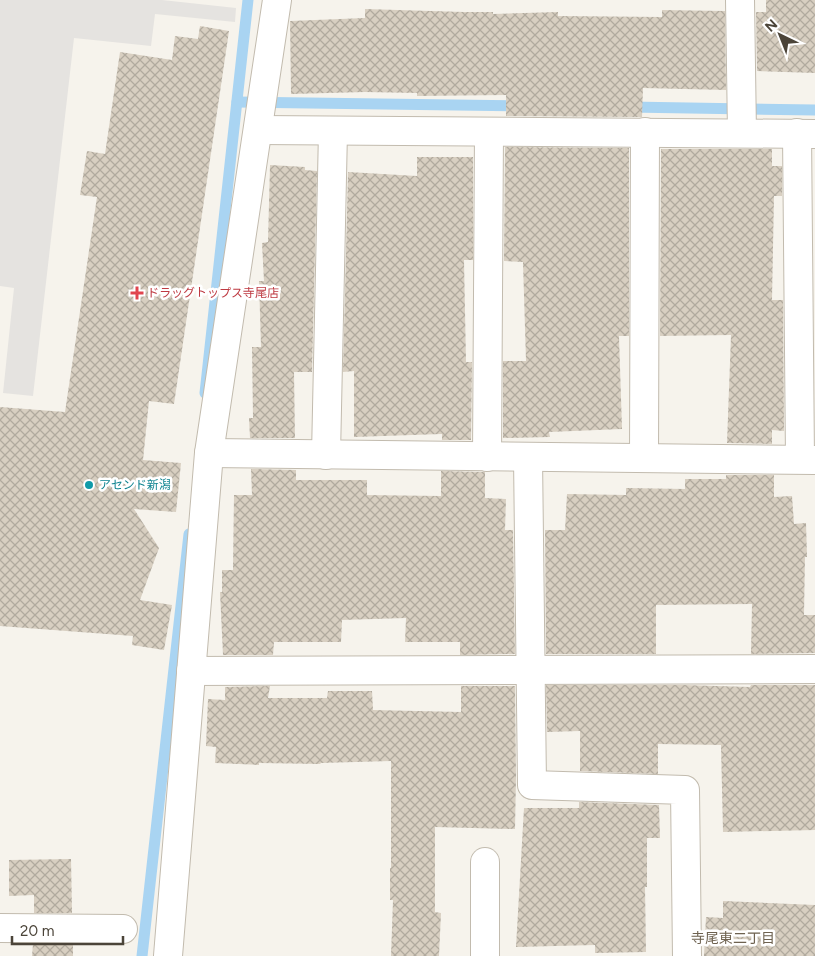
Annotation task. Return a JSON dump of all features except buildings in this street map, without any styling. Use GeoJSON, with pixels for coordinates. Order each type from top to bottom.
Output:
{"type":"FeatureCollection","features":[{"type":"Feature","properties":{"kind":"street"},"geometry":{"type":"LineString","coordinates":[[168,956],[209,453],[277,0]]}},
{"type":"Feature","properties":{"kind":"street"},"geometry":{"type":"LineString","coordinates":[[740,0],[742,133]]}},
{"type":"Feature","properties":{"kind":"street"},"geometry":{"type":"LineString","coordinates":[[209,453],[808,460],[806,134],[258,130]]}},
{"type":"Feature","properties":{"kind":"street"},"geometry":{"type":"LineString","coordinates":[[326,455],[333,131]]}},
{"type":"Feature","properties":{"kind":"street"},"geometry":{"type":"LineString","coordinates":[[486,456],[489,132]]}},
{"type":"Feature","properties":{"kind":"street"},"geometry":{"type":"LineString","coordinates":[[644,458],[645,132]]}},
{"type":"Feature","properties":{"kind":"street"},"geometry":{"type":"LineString","coordinates":[[528,457],[532,785],[685,790],[687,956]]}},
{"type":"Feature","properties":{"kind":"street"},"geometry":{"type":"LineString","coordinates":[[191,671],[815,669]]}},
{"type":"Feature","properties":{"kind":"street"},"geometry":{"type":"LineString","coordinates":[[485,862],[485,956]]}},
{"type":"Feature","properties":{"kind":"street"},"geometry":{"type":"LineString","coordinates":[[0,928],[123,929]]}},
{"type":"Feature","properties":{"kind":"shaded area"},"geometry":{"type":"Polygon","coordinates":[[[0,0],[162,0],[236,8],[235,22],[155,14],[151,46],[74,38],[33,396],[3,393],[14,288],[0,286],[0,0]]]}},
{"type":"Feature","properties":{"kind":"waterway"},"geometry":{"type":"LineString","coordinates":[[205,393],[248,0]]}},
{"type":"Feature","properties":{"kind":"waterway"},"geometry":{"type":"LineString","coordinates":[[237,102],[520,106]]}},
{"type":"Feature","properties":{"kind":"waterway"},"geometry":{"type":"LineString","coordinates":[[629,107],[815,110]]}},
{"type":"Feature","properties":{"kind":"waterway"},"geometry":{"type":"LineString","coordinates":[[142,956],[189,534]]}},
{"type":"Feature","properties":{"kind":"place","name":"ドラッグトップス寺尾店"},"geometry":{"type":"Point","coordinates":[137,293]}},
{"type":"Feature","properties":{"kind":"place","name":"アセンド新潟"},"geometry":{"type":"Point","coordinates":[89,485]}},
{"type":"Feature","properties":{"kind":"district","name":"寺尾東二丁目"},"geometry":{"type":"Point","coordinates":[733,938]}}]}
